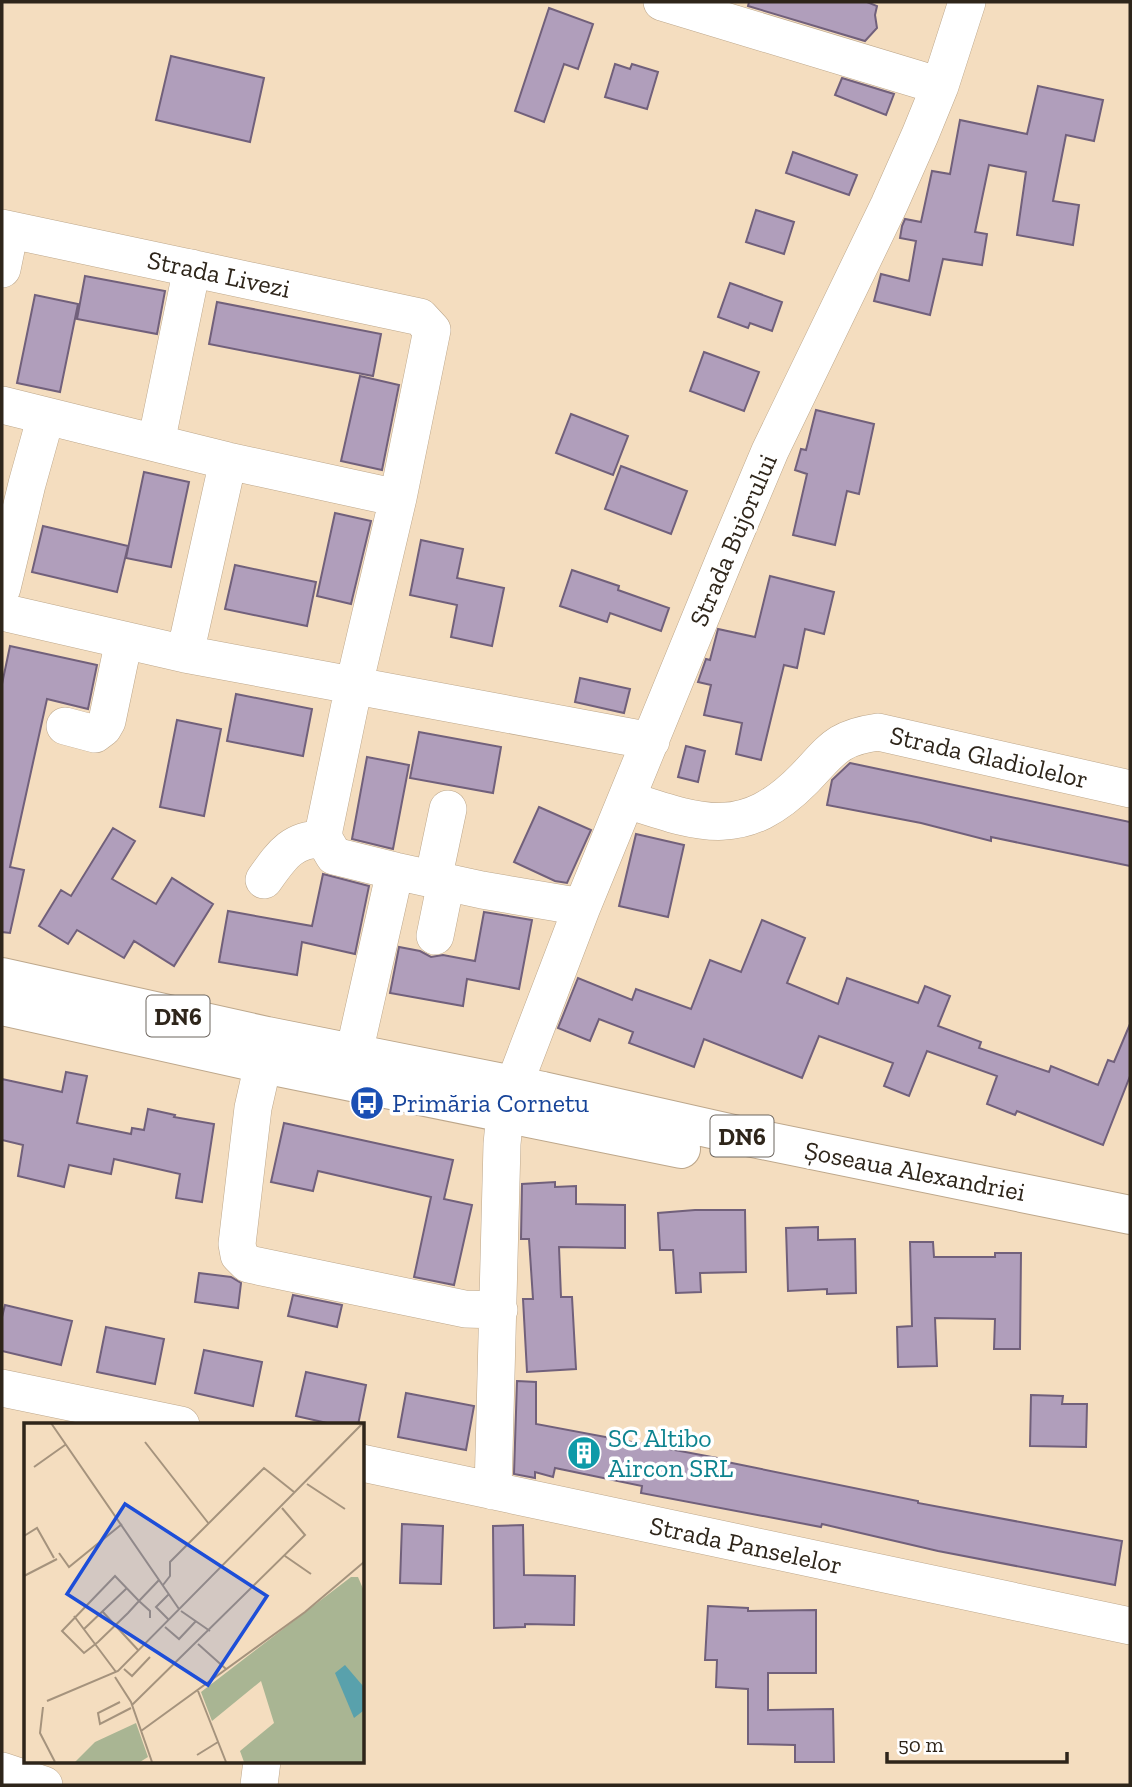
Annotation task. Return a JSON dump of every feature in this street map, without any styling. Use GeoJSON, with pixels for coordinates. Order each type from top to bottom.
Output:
{"type":"FeatureCollection","features":[{"type":"Feature","properties":{"kind":"highway","name":"Șoseaua Alexandriei"},"geometry":{"type":"LineString","coordinates":[[2,977],[354,1053],[510,1099],[1130,1240]]}},
{"type":"Feature","properties":{"kind":"highway","name":"Șoseaua Alexandriei"},"geometry":{"type":"LineString","coordinates":[[2,1006],[263,1064],[738,1135],[1130,1215]]}},
{"type":"Feature","properties":{"kind":"street"},"geometry":{"type":"LineString","coordinates":[[662,2],[940,86]]}},
{"type":"Feature","properties":{"kind":"street","name":"Strada Bujorului"},"geometry":{"type":"LineString","coordinates":[[493,1491],[502,1144],[510,1099],[582,908],[770,451],[889,205],[940,86],[967,2]]}},
{"type":"Feature","properties":{"kind":"street"},"geometry":{"type":"LineString","coordinates":[[2,269],[6,229]]}},
{"type":"Feature","properties":{"kind":"street","name":"Strada Livezi"},"geometry":{"type":"LineString","coordinates":[[6,229],[420,317],[432,330],[398,498]]}},
{"type":"Feature","properties":{"kind":"street"},"geometry":{"type":"LineString","coordinates":[[156,443],[192,268]]}},
{"type":"Feature","properties":{"kind":"street"},"geometry":{"type":"LineString","coordinates":[[2,405],[228,461],[398,498],[354,685],[324,839],[334,856],[440,881],[582,908]]}},
{"type":"Feature","properties":{"kind":"street"},"geometry":{"type":"LineString","coordinates":[[2,589],[46,416]]}},
{"type":"Feature","properties":{"kind":"street"},"geometry":{"type":"LineString","coordinates":[[185,654],[228,461]]}},
{"type":"Feature","properties":{"kind":"street"},"geometry":{"type":"LineString","coordinates":[[2,612],[185,654],[651,741]]}},
{"type":"Feature","properties":{"kind":"street"},"geometry":{"type":"LineString","coordinates":[[65,726],[95,733],[103,729],[124,640]]}},
{"type":"Feature","properties":{"kind":"street","name":"Strada Gladiolelor"},"geometry":{"type":"LineString","coordinates":[[628,800],[678,816],[714,823],[748,818],[778,802],[803,780],[829,751],[853,736],[878,732],[1130,789]]}},
{"type":"Feature","properties":{"kind":"street"},"geometry":{"type":"LineString","coordinates":[[435,936],[448,809]]}},
{"type":"Feature","properties":{"kind":"street"},"geometry":{"type":"LineString","coordinates":[[264,880],[295,845],[307,839],[324,839]]}},
{"type":"Feature","properties":{"kind":"street"},"geometry":{"type":"LineString","coordinates":[[354,1053],[395,871]]}},
{"type":"Feature","properties":{"kind":"street"},"geometry":{"type":"LineString","coordinates":[[263,1064],[253,1108],[237,1244],[239,1255],[248,1264],[465,1309],[499,1310]]}},
{"type":"Feature","properties":{"kind":"street"},"geometry":{"type":"LineString","coordinates":[[2,1388],[171,1423]]}},
{"type":"Feature","properties":{"kind":"street","name":"Strada Panselelor"},"geometry":{"type":"LineString","coordinates":[[364,1463],[1130,1626]]}},
{"type":"Feature","properties":{"kind":"street"},"geometry":{"type":"LineString","coordinates":[[259,1785],[262,1762]]}},
{"type":"Feature","properties":{"kind":"street"},"geometry":{"type":"LineString","coordinates":[[2,1771],[44,1785]]}},
{"type":"Feature","properties":{"kind":"building"},"geometry":{"type":"Polygon","coordinates":[[[749,2],[867,2],[877,6],[877,28],[865,41],[748,6],[749,2]]]}},
{"type":"Feature","properties":{"kind":"building"},"geometry":{"type":"Polygon","coordinates":[[[549,8],[593,24],[578,69],[564,64],[544,122],[515,111],[549,8]]]}},
{"type":"Feature","properties":{"kind":"building"},"geometry":{"type":"Polygon","coordinates":[[[171,56],[264,78],[250,142],[156,120],[171,56]]]}},
{"type":"Feature","properties":{"kind":"building"},"geometry":{"type":"Polygon","coordinates":[[[615,64],[630,69],[632,64],[658,72],[647,109],[605,97],[615,64]]]}},
{"type":"Feature","properties":{"kind":"building"},"geometry":{"type":"Polygon","coordinates":[[[842,78],[894,94],[886,115],[835,95],[842,78]]]}},
{"type":"Feature","properties":{"kind":"building"},"geometry":{"type":"Polygon","coordinates":[[[1038,86],[1103,100],[1094,141],[1066,135],[1053,201],[1079,205],[1073,245],[1017,235],[1026,172],[989,165],[975,232],[987,234],[982,265],[943,259],[930,315],[874,301],[881,274],[909,281],[916,241],[900,238],[902,226],[905,219],[921,222],[932,171],[950,174],[960,120],[1027,134],[1038,86]]]}},
{"type":"Feature","properties":{"kind":"building"},"geometry":{"type":"Polygon","coordinates":[[[793,152],[857,175],[849,195],[786,173],[793,152]]]}},
{"type":"Feature","properties":{"kind":"building"},"geometry":{"type":"Polygon","coordinates":[[[756,210],[794,222],[784,254],[746,242],[756,210]]]}},
{"type":"Feature","properties":{"kind":"building"},"geometry":{"type":"Polygon","coordinates":[[[85,276],[165,291],[157,334],[77,319],[85,276]]]}},
{"type":"Feature","properties":{"kind":"building"},"geometry":{"type":"Polygon","coordinates":[[[730,283],[782,302],[772,331],[750,323],[748,328],[718,317],[730,283]]]}},
{"type":"Feature","properties":{"kind":"building"},"geometry":{"type":"Polygon","coordinates":[[[35,295],[78,304],[60,392],[17,383],[35,295]]]}},
{"type":"Feature","properties":{"kind":"building"},"geometry":{"type":"Polygon","coordinates":[[[217,302],[381,334],[373,376],[209,344],[217,302]]]}},
{"type":"Feature","properties":{"kind":"building"},"geometry":{"type":"Polygon","coordinates":[[[704,352],[759,372],[744,411],[690,391],[704,352]]]}},
{"type":"Feature","properties":{"kind":"building"},"geometry":{"type":"Polygon","coordinates":[[[360,376],[399,385],[382,470],[341,461],[360,376]]]}},
{"type":"Feature","properties":{"kind":"building"},"geometry":{"type":"Polygon","coordinates":[[[816,410],[874,424],[859,494],[847,491],[835,545],[793,535],[807,474],[795,470],[801,449],[806,450],[816,410]]]}},
{"type":"Feature","properties":{"kind":"building"},"geometry":{"type":"Polygon","coordinates":[[[571,414],[628,436],[613,475],[556,453],[571,414]]]}},
{"type":"Feature","properties":{"kind":"building"},"geometry":{"type":"Polygon","coordinates":[[[621,466],[687,491],[671,534],[605,509],[621,466]]]}},
{"type":"Feature","properties":{"kind":"building"},"geometry":{"type":"Polygon","coordinates":[[[144,472],[189,482],[171,567],[126,558],[144,472]]]}},
{"type":"Feature","properties":{"kind":"building"},"geometry":{"type":"Polygon","coordinates":[[[335,513],[371,521],[351,604],[317,596],[335,513]]]}},
{"type":"Feature","properties":{"kind":"building"},"geometry":{"type":"Polygon","coordinates":[[[43,526],[128,546],[117,592],[32,572],[43,526]]]}},
{"type":"Feature","properties":{"kind":"building"},"geometry":{"type":"Polygon","coordinates":[[[421,540],[463,549],[457,578],[504,588],[492,646],[451,637],[457,605],[410,595],[421,540]]]}},
{"type":"Feature","properties":{"kind":"building"},"geometry":{"type":"Polygon","coordinates":[[[235,565],[316,582],[307,626],[225,609],[235,565]]]}},
{"type":"Feature","properties":{"kind":"building"},"geometry":{"type":"Polygon","coordinates":[[[572,570],[619,586],[618,590],[669,608],[661,631],[610,613],[607,622],[560,606],[572,570]]]}},
{"type":"Feature","properties":{"kind":"building"},"geometry":{"type":"Polygon","coordinates":[[[770,576],[834,592],[824,634],[805,629],[797,668],[784,665],[761,760],[736,754],[742,723],[704,715],[711,685],[698,682],[706,659],[710,660],[718,629],[755,637],[770,576]]]}},
{"type":"Feature","properties":{"kind":"building"},"geometry":{"type":"Polygon","coordinates":[[[10,646],[97,665],[88,709],[47,699],[10,867],[24,870],[10,933],[2,932],[2,684],[10,646]]]}},
{"type":"Feature","properties":{"kind":"building"},"geometry":{"type":"Polygon","coordinates":[[[580,678],[630,689],[624,713],[575,702],[580,678]]]}},
{"type":"Feature","properties":{"kind":"building"},"geometry":{"type":"Polygon","coordinates":[[[236,694],[312,709],[303,756],[227,741],[236,694]]]}},
{"type":"Feature","properties":{"kind":"building"},"geometry":{"type":"Polygon","coordinates":[[[177,720],[221,729],[204,816],[160,807],[177,720]]]}},
{"type":"Feature","properties":{"kind":"building"},"geometry":{"type":"Polygon","coordinates":[[[419,732],[501,747],[493,793],[410,778],[419,732]]]}},
{"type":"Feature","properties":{"kind":"building"},"geometry":{"type":"Polygon","coordinates":[[[686,746],[705,751],[698,782],[678,777],[686,746]]]}},
{"type":"Feature","properties":{"kind":"building"},"geometry":{"type":"Polygon","coordinates":[[[367,757],[409,765],[393,849],[352,839],[367,757]]]}},
{"type":"Feature","properties":{"kind":"building"},"geometry":{"type":"Polygon","coordinates":[[[850,763],[1130,822],[1130,866],[991,837],[991,841],[921,823],[827,805],[832,780],[850,763]]]}},
{"type":"Feature","properties":{"kind":"building"},"geometry":{"type":"Polygon","coordinates":[[[539,807],[591,830],[567,883],[555,881],[514,862],[539,807]]]}},
{"type":"Feature","properties":{"kind":"building"},"geometry":{"type":"Polygon","coordinates":[[[113,828],[135,841],[112,879],[156,904],[172,878],[213,904],[174,966],[134,941],[124,958],[77,930],[68,944],[39,926],[61,890],[71,896],[113,828]]]}},
{"type":"Feature","properties":{"kind":"building"},"geometry":{"type":"Polygon","coordinates":[[[636,834],[684,845],[668,917],[619,906],[636,834]]]}},
{"type":"Feature","properties":{"kind":"building"},"geometry":{"type":"Polygon","coordinates":[[[323,874],[369,886],[355,954],[302,942],[297,975],[219,962],[228,911],[312,926],[323,874]]]}},
{"type":"Feature","properties":{"kind":"building"},"geometry":{"type":"Polygon","coordinates":[[[484,912],[532,920],[519,989],[467,979],[463,1006],[390,993],[399,947],[420,951],[431,957],[443,955],[475,961],[484,912]]]}},
{"type":"Feature","properties":{"kind":"building"},"geometry":{"type":"Polygon","coordinates":[[[762,920],[805,938],[787,983],[838,1004],[847,978],[918,1003],[925,986],[950,996],[938,1026],[981,1042],[979,1048],[1049,1072],[1051,1066],[1098,1085],[1108,1060],[1114,1062],[1130,1024],[1130,1076],[1103,1145],[1017,1111],[1015,1115],[987,1104],[997,1076],[927,1051],[909,1096],[884,1086],[893,1063],[819,1036],[802,1078],[704,1039],[694,1067],[629,1043],[633,1032],[599,1019],[590,1041],[558,1028],[578,978],[632,1000],[636,989],[691,1009],[710,960],[741,972],[762,920]]]}},
{"type":"Feature","properties":{"kind":"building"},"geometry":{"type":"Polygon","coordinates":[[[66,1072],[87,1076],[77,1123],[131,1134],[132,1128],[144,1130],[148,1109],[214,1124],[202,1202],[176,1198],[180,1174],[114,1159],[111,1174],[69,1165],[64,1187],[18,1176],[23,1145],[2,1140],[2,1079],[62,1092],[66,1072]]]}},
{"type":"Feature","properties":{"kind":"building"},"geometry":{"type":"Polygon","coordinates":[[[284,1123],[453,1160],[444,1199],[472,1205],[454,1285],[414,1277],[431,1197],[318,1171],[313,1191],[271,1182],[284,1123]]]}},
{"type":"Feature","properties":{"kind":"building"},"geometry":{"type":"Polygon","coordinates":[[[555,1182],[555,1187],[576,1186],[576,1204],[625,1205],[625,1248],[559,1247],[561,1297],[572,1297],[576,1369],[527,1372],[523,1299],[533,1299],[529,1239],[521,1239],[522,1184],[555,1182]]]}},
{"type":"Feature","properties":{"kind":"building"},"geometry":{"type":"Polygon","coordinates":[[[745,1210],[746,1272],[700,1273],[701,1292],[676,1293],[673,1250],[660,1250],[658,1213],[745,1210]]]}},
{"type":"Feature","properties":{"kind":"building"},"geometry":{"type":"Polygon","coordinates":[[[818,1227],[818,1240],[855,1239],[856,1293],[827,1294],[827,1289],[788,1291],[786,1228],[818,1227]]]}},
{"type":"Feature","properties":{"kind":"building"},"geometry":{"type":"Polygon","coordinates":[[[910,1242],[933,1242],[934,1257],[995,1257],[995,1253],[1021,1253],[1020,1349],[994,1349],[995,1319],[935,1318],[937,1366],[898,1367],[897,1327],[912,1326],[910,1242]]]}},
{"type":"Feature","properties":{"kind":"building"},"geometry":{"type":"Polygon","coordinates":[[[199,1273],[231,1277],[241,1283],[238,1308],[195,1302],[199,1273]]]}},
{"type":"Feature","properties":{"kind":"building"},"geometry":{"type":"Polygon","coordinates":[[[293,1295],[342,1305],[337,1327],[288,1316],[293,1295]]]}},
{"type":"Feature","properties":{"kind":"building"},"geometry":{"type":"Polygon","coordinates":[[[5,1305],[72,1321],[61,1365],[2,1351],[2,1317],[5,1305]]]}},
{"type":"Feature","properties":{"kind":"building"},"geometry":{"type":"Polygon","coordinates":[[[106,1327],[164,1339],[155,1384],[97,1372],[106,1327]]]}},
{"type":"Feature","properties":{"kind":"building"},"geometry":{"type":"Polygon","coordinates":[[[204,1350],[262,1362],[253,1406],[195,1393],[204,1350]]]}},
{"type":"Feature","properties":{"kind":"building"},"geometry":{"type":"Polygon","coordinates":[[[306,1372],[366,1385],[358,1423],[327,1423],[296,1416],[306,1372]]]}},
{"type":"Feature","properties":{"kind":"building"},"geometry":{"type":"Polygon","coordinates":[[[517,1381],[536,1382],[536,1424],[728,1460],[727,1462],[918,1503],[1122,1541],[1115,1585],[938,1551],[822,1524],[821,1527],[641,1493],[642,1486],[555,1468],[553,1477],[535,1472],[535,1478],[514,1474],[517,1381]]]}},
{"type":"Feature","properties":{"kind":"building"},"geometry":{"type":"Polygon","coordinates":[[[406,1393],[474,1406],[466,1450],[398,1437],[406,1393]]]}},
{"type":"Feature","properties":{"kind":"building"},"geometry":{"type":"Polygon","coordinates":[[[1031,1395],[1063,1396],[1062,1404],[1087,1404],[1086,1447],[1030,1446],[1031,1395]]]}},
{"type":"Feature","properties":{"kind":"building"},"geometry":{"type":"Polygon","coordinates":[[[402,1524],[443,1526],[441,1584],[400,1583],[402,1524]]]}},
{"type":"Feature","properties":{"kind":"building"},"geometry":{"type":"Polygon","coordinates":[[[523,1525],[524,1575],[575,1576],[574,1625],[525,1624],[525,1627],[494,1628],[493,1526],[523,1525]]]}},
{"type":"Feature","properties":{"kind":"building"},"geometry":{"type":"Polygon","coordinates":[[[708,1606],[748,1608],[748,1611],[816,1610],[816,1673],[768,1673],[768,1710],[833,1709],[834,1762],[795,1762],[795,1745],[748,1744],[748,1689],[716,1687],[717,1660],[705,1660],[708,1606]]]}},
{"type":"Feature","properties":{"kind":"place","name":"Primăria Cornetu"},"geometry":{"type":"Point","coordinates":[367,1103]}},
{"type":"Feature","properties":{"kind":"place","name":"SC Altibo Aircon SRL"},"geometry":{"type":"Point","coordinates":[584,1453]}}]}
